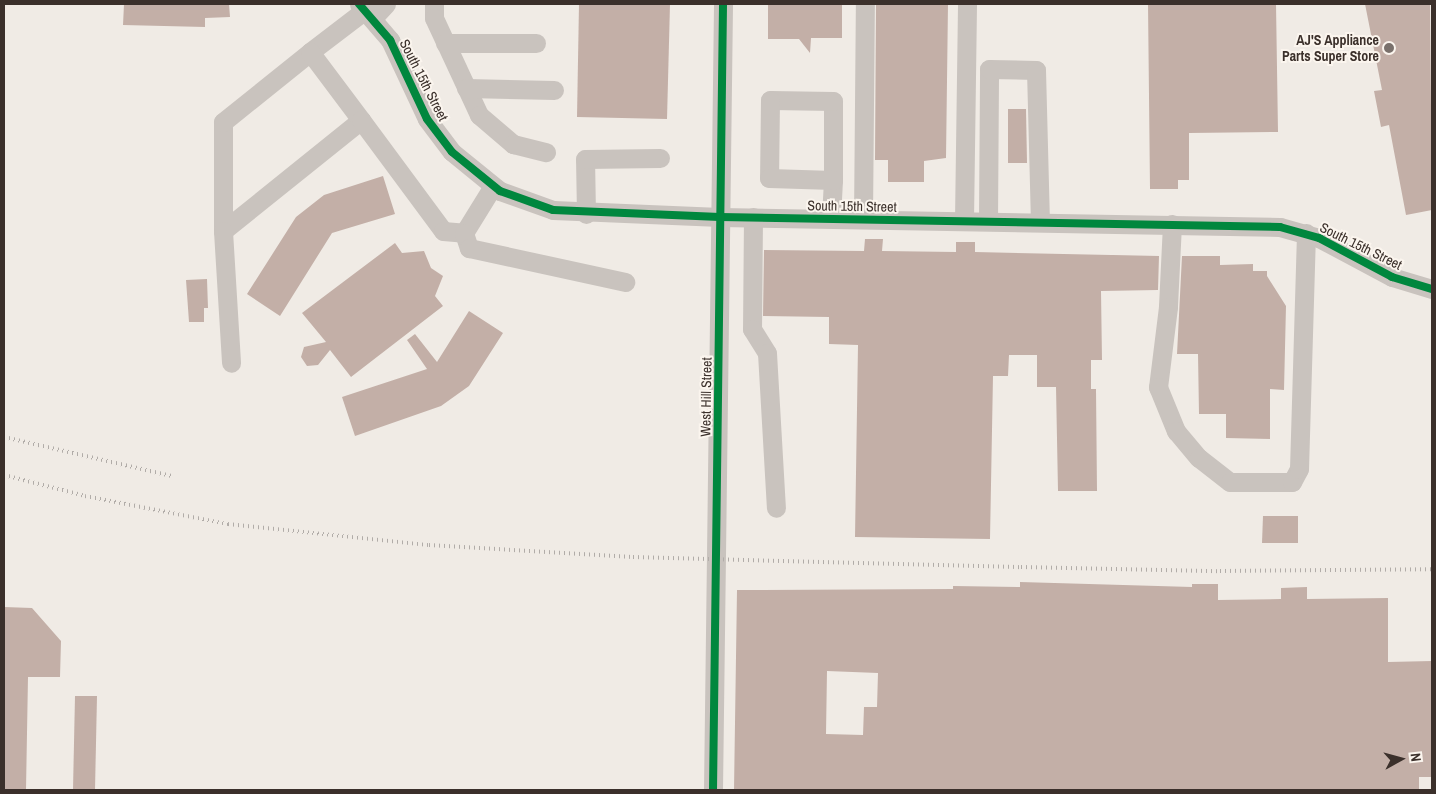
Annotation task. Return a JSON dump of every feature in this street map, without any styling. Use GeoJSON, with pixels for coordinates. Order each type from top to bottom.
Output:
{"type":"FeatureCollection","features":[{"type":"Feature","properties":{"kind":"street"},"geometry":{"type":"LineString","coordinates":[[231,363],[223,231],[223,122],[310,52],[366,11],[386,4]]}},
{"type":"Feature","properties":{"kind":"street"},"geometry":{"type":"LineString","coordinates":[[434,4],[434,18],[479,115],[513,144],[546,152]]}},
{"type":"Feature","properties":{"kind":"street","name":"West Hill Street"},"geometry":{"type":"LineString","coordinates":[[713,790],[722,4]]}},
{"type":"Feature","properties":{"kind":"street"},"geometry":{"type":"LineString","coordinates":[[863,219],[865,4]]}},
{"type":"Feature","properties":{"kind":"street"},"geometry":{"type":"LineString","coordinates":[[964,220],[967,4]]}},
{"type":"Feature","properties":{"kind":"street","name":"South 15th Street"},"geometry":{"type":"LineString","coordinates":[[366,11],[400,59],[420,104],[439,136],[467,167],[493,186],[518,200],[553,210],[586,214],[1280,227],[1306,233],[1392,277],[1432,289]]}},
{"type":"Feature","properties":{"kind":"street"},"geometry":{"type":"LineString","coordinates":[[446,43],[536,43]]}},
{"type":"Feature","properties":{"kind":"street"},"geometry":{"type":"LineString","coordinates":[[310,52],[443,231],[464,233]]}},
{"type":"Feature","properties":{"kind":"street"},"geometry":{"type":"LineString","coordinates":[[988,221],[989,69],[1036,70],[1040,222]]}},
{"type":"Feature","properties":{"kind":"street"},"geometry":{"type":"LineString","coordinates":[[466,88],[554,90]]}},
{"type":"Feature","properties":{"kind":"street"},"geometry":{"type":"LineString","coordinates":[[831,218],[833,180],[833,101],[770,100],[770,178],[833,180]]}},
{"type":"Feature","properties":{"kind":"street"},"geometry":{"type":"LineString","coordinates":[[223,231],[361,120]]}},
{"type":"Feature","properties":{"kind":"street"},"geometry":{"type":"LineString","coordinates":[[586,214],[585,159],[660,158]]}},
{"type":"Feature","properties":{"kind":"street"},"geometry":{"type":"LineString","coordinates":[[464,233],[493,186]]}},
{"type":"Feature","properties":{"kind":"street"},"geometry":{"type":"LineString","coordinates":[[753,217],[752,329],[767,353],[776,508]]}},
{"type":"Feature","properties":{"kind":"street"},"geometry":{"type":"LineString","coordinates":[[1172,224],[1168,307],[1158,387],[1176,431],[1199,458],[1230,482],[1292,482],[1299,469],[1306,233]]}},
{"type":"Feature","properties":{"kind":"street"},"geometry":{"type":"LineString","coordinates":[[464,233],[469,248],[626,282]]}},
{"type":"Feature","properties":{"kind":"building"},"geometry":{"type":"Polygon","coordinates":[[[124,4],[229,4],[230,17],[205,18],[205,27],[123,25],[124,4]]]}},
{"type":"Feature","properties":{"kind":"building"},"geometry":{"type":"Polygon","coordinates":[[[579,4],[670,4],[667,119],[577,117],[579,4]]]}},
{"type":"Feature","properties":{"kind":"building"},"geometry":{"type":"Polygon","coordinates":[[[768,4],[842,4],[842,38],[811,38],[810,53],[799,39],[768,39],[768,4]]]}},
{"type":"Feature","properties":{"kind":"building"},"geometry":{"type":"Polygon","coordinates":[[[876,4],[948,4],[946,158],[924,161],[924,182],[888,182],[888,160],[875,160],[876,4]]]}},
{"type":"Feature","properties":{"kind":"building"},"geometry":{"type":"Polygon","coordinates":[[[1148,4],[1276,4],[1278,132],[1189,133],[1189,180],[1178,180],[1178,189],[1150,189],[1148,4]]]}},
{"type":"Feature","properties":{"kind":"building"},"geometry":{"type":"Polygon","coordinates":[[[1365,4],[1430,4],[1432,210],[1406,215],[1389,125],[1381,127],[1374,91],[1382,90],[1365,4]]]}},
{"type":"Feature","properties":{"kind":"building"},"geometry":{"type":"Polygon","coordinates":[[[1008,109],[1026,109],[1027,163],[1008,163],[1008,109]]]}},
{"type":"Feature","properties":{"kind":"building"},"geometry":{"type":"Polygon","coordinates":[[[383,176],[395,214],[332,233],[280,316],[247,294],[296,217],[324,195],[383,176]]]}},
{"type":"Feature","properties":{"kind":"building"},"geometry":{"type":"Polygon","coordinates":[[[865,239],[883,239],[882,251],[956,252],[956,242],[975,242],[975,252],[1159,256],[1158,290],[1101,291],[1102,360],[1091,360],[1091,389],[1096,389],[1097,491],[1058,491],[1056,387],[1037,387],[1037,355],[1009,355],[1008,376],[993,376],[990,539],[855,537],[858,345],[829,344],[829,317],[763,316],[764,250],[864,251],[865,239]]]}},
{"type":"Feature","properties":{"kind":"building"},"geometry":{"type":"Polygon","coordinates":[[[395,243],[402,253],[424,251],[431,268],[443,276],[435,296],[443,306],[351,377],[330,350],[318,365],[307,366],[301,357],[304,347],[326,342],[302,313],[395,243]]]}},
{"type":"Feature","properties":{"kind":"building"},"geometry":{"type":"Polygon","coordinates":[[[1182,256],[1220,256],[1220,265],[1253,264],[1253,271],[1267,271],[1267,276],[1286,306],[1284,390],[1270,389],[1270,439],[1226,438],[1226,414],[1199,414],[1198,354],[1177,354],[1182,256]]]}},
{"type":"Feature","properties":{"kind":"building"},"geometry":{"type":"Polygon","coordinates":[[[207,279],[208,308],[204,308],[204,322],[189,322],[186,280],[207,279]]]}},
{"type":"Feature","properties":{"kind":"building"},"geometry":{"type":"Polygon","coordinates":[[[469,311],[503,333],[469,386],[441,406],[355,436],[342,397],[427,369],[407,340],[415,334],[437,362],[469,311]]]}},
{"type":"Feature","properties":{"kind":"building"},"geometry":{"type":"Polygon","coordinates":[[[1263,516],[1298,516],[1298,543],[1262,543],[1263,516]]]}},
{"type":"Feature","properties":{"kind":"building"},"geometry":{"type":"Polygon","coordinates":[[[1020,582],[1192,587],[1192,584],[1218,584],[1218,600],[1281,599],[1281,588],[1307,587],[1307,599],[1388,598],[1388,662],[1432,661],[1432,777],[1419,777],[1419,790],[734,790],[737,590],[953,589],[953,586],[1020,587],[1020,582]],[[827,671],[826,734],[863,735],[864,707],[877,707],[878,673],[827,671]]]}},
{"type":"Feature","properties":{"kind":"building"},"geometry":{"type":"Polygon","coordinates":[[[4,607],[32,608],[61,641],[60,677],[28,677],[26,790],[4,790],[4,607]]]}},
{"type":"Feature","properties":{"kind":"building"},"geometry":{"type":"Polygon","coordinates":[[[75,696],[97,696],[95,790],[73,790],[75,696]]]}},
{"type":"Feature","properties":{"kind":"railway"},"geometry":{"type":"LineString","coordinates":[[4,437],[172,476]]}},
{"type":"Feature","properties":{"kind":"railway"},"geometry":{"type":"LineString","coordinates":[[4,475],[85,496],[228,524],[429,545],[633,557],[1021,567],[1220,571],[1432,569]]}},
{"type":"Feature","properties":{"kind":"cycle path"},"geometry":{"type":"LineString","coordinates":[[359,4],[390,40],[427,119],[452,152],[500,191],[553,210],[720,217],[1280,227],[1319,238],[1392,277],[1432,289]]}},
{"type":"Feature","properties":{"kind":"cycle path"},"geometry":{"type":"LineString","coordinates":[[713,790],[723,4]]}},
{"type":"Feature","properties":{"kind":"place","name":"AJ'S Appliance Parts Super Store"},"geometry":{"type":"Point","coordinates":[1389,48]}}]}
